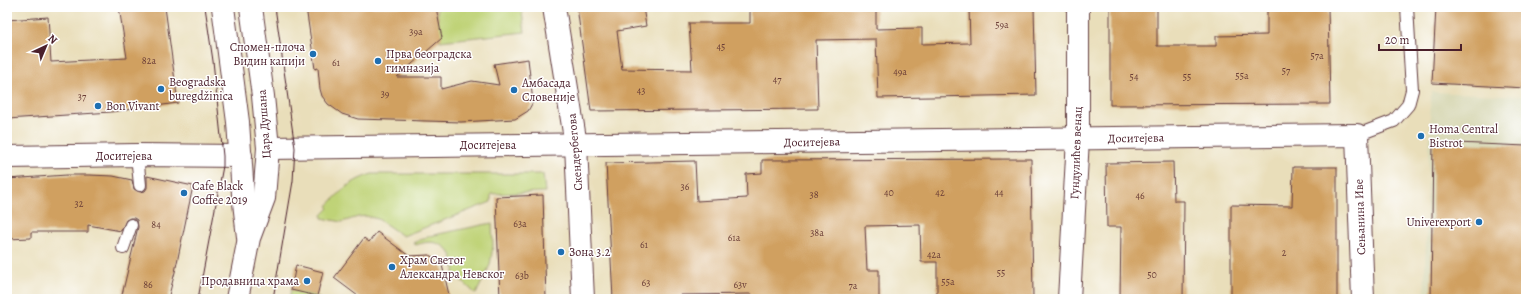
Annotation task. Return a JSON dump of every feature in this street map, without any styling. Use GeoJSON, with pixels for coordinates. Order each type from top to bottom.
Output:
{"type":"FeatureCollection","features":[{"type":"Feature","properties":{"kind":"street","name":"Цара Душана"},"geometry":{"type":"LineString","coordinates":[[223,7],[241,156],[243,194],[249,238]]}},
{"type":"Feature","properties":{"kind":"street","name":"Цара Душана"},"geometry":{"type":"LineString","coordinates":[[237,299],[249,238],[264,198],[268,148],[263,96],[251,7]]}},
{"type":"Feature","properties":{"kind":"street","name":"Скендербегова"},"geometry":{"type":"LineString","coordinates":[[554,7],[576,145],[584,299]]}},
{"type":"Feature","properties":{"kind":"street","name":"Гундулићев венац"},"geometry":{"type":"LineString","coordinates":[[1069,299],[1078,138],[1078,7]]}},
{"type":"Feature","properties":{"kind":"street","name":"Доситејева"},"geometry":{"type":"LineString","coordinates":[[268,148],[1357,135]]}},
{"type":"Feature","properties":{"kind":"street","name":"Сењанина Иве"},"geometry":{"type":"LineString","coordinates":[[1357,135],[1363,299]]}},
{"type":"Feature","properties":{"kind":"street","name":"Доситејева"},"geometry":{"type":"LineString","coordinates":[[7,157],[137,155],[241,156]]}},
{"type":"Feature","properties":{"kind":"lane"},"geometry":{"type":"LineString","coordinates":[[1357,135],[1394,121],[1408,105],[1412,90],[1407,7]]}},
{"type":"Feature","properties":{"kind":"lane"},"geometry":{"type":"LineString","coordinates":[[137,155],[140,185]]}},
{"type":"Feature","properties":{"kind":"lane"},"geometry":{"type":"LineString","coordinates":[[123,248],[131,225]]}},
{"type":"Feature","properties":{"kind":"shaded area","name":"Univerexport"},"geometry":{"type":"Polygon","coordinates":[[[1431,92],[1526,96],[1526,299],[1424,299],[1431,92]]]}},
{"type":"Feature","properties":{"kind":"green space"},"geometry":{"type":"Polygon","coordinates":[[[437,7],[521,7],[525,32],[440,41],[437,7]]]}},
{"type":"Feature","properties":{"kind":"green space"},"geometry":{"type":"Polygon","coordinates":[[[372,174],[543,174],[545,192],[491,194],[491,202],[403,236],[378,219],[366,216],[342,222],[322,218],[322,215],[329,208],[327,206],[342,190],[352,183],[372,174]]]}},
{"type":"Feature","properties":{"kind":"green space"},"geometry":{"type":"Polygon","coordinates":[[[492,223],[493,246],[490,265],[476,294],[454,274],[453,258],[445,247],[432,242],[416,245],[413,243],[429,236],[492,223]]]}},
{"type":"Feature","properties":{"kind":"green space"},"geometry":{"type":"Polygon","coordinates":[[[291,290],[317,296],[320,299],[289,299],[291,290]]]}},
{"type":"Feature","properties":{"kind":"building"},"geometry":{"type":"Polygon","coordinates":[[[119,7],[165,7],[178,103],[111,112],[7,119],[7,20],[48,17],[51,62],[127,58],[119,7]]]}},
{"type":"Feature","properties":{"kind":"building","name":"Прва београдска гимназија"},"geometry":{"type":"Polygon","coordinates":[[[306,7],[436,7],[442,38],[397,77],[441,77],[441,89],[472,81],[499,85],[494,64],[528,59],[533,102],[528,111],[515,119],[461,122],[358,119],[342,114],[328,104],[322,96],[318,68],[315,69],[306,7]]]}},
{"type":"Feature","properties":{"kind":"building"},"geometry":{"type":"Polygon","coordinates":[[[577,7],[643,7],[646,26],[617,31],[622,69],[692,70],[689,23],[750,23],[750,7],[876,7],[876,29],[922,28],[922,44],[970,43],[969,7],[1034,7],[1036,95],[878,98],[876,39],[816,40],[818,109],[591,111],[577,7]]]}},
{"type":"Feature","properties":{"kind":"building"},"geometry":{"type":"Polygon","coordinates":[[[1267,7],[1328,7],[1330,104],[1110,105],[1110,8],[1157,8],[1157,46],[1216,46],[1216,36],[1267,35],[1267,7]]]}},
{"type":"Feature","properties":{"kind":"building"},"geometry":{"type":"Polygon","coordinates":[[[1436,7],[1526,7],[1526,88],[1432,83],[1436,7]]]}},
{"type":"Feature","properties":{"kind":"building","name":"Univerexport"},"geometry":{"type":"Polygon","coordinates":[[[1433,142],[1526,146],[1526,299],[1431,299],[1433,142]]]}},
{"type":"Feature","properties":{"kind":"building"},"geometry":{"type":"Polygon","coordinates":[[[1031,159],[1033,299],[937,299],[937,262],[921,262],[920,225],[865,226],[867,270],[879,270],[879,299],[752,299],[752,294],[680,295],[680,299],[613,299],[606,163],[695,161],[697,201],[747,198],[746,174],[762,173],[762,160],[1031,159]]]}},
{"type":"Feature","properties":{"kind":"building"},"geometry":{"type":"Polygon","coordinates":[[[1173,162],[1174,201],[1184,201],[1183,299],[1120,299],[1121,227],[1107,227],[1106,163],[1173,162]]]}},
{"type":"Feature","properties":{"kind":"building"},"geometry":{"type":"Polygon","coordinates":[[[1293,167],[1337,167],[1337,299],[1231,299],[1231,205],[1292,206],[1293,167]]]}},
{"type":"Feature","properties":{"kind":"building"},"geometry":{"type":"Polygon","coordinates":[[[67,175],[113,176],[132,180],[134,189],[140,192],[145,191],[147,188],[147,176],[193,186],[168,299],[121,299],[138,227],[137,220],[134,218],[126,220],[121,231],[88,225],[88,232],[31,232],[31,238],[7,239],[7,179],[67,175]]]}},
{"type":"Feature","properties":{"kind":"building"},"geometry":{"type":"Polygon","coordinates":[[[543,195],[546,299],[500,299],[496,197],[543,195]]]}},
{"type":"Feature","properties":{"kind":"building","name":"Храм Светог Александра Невског"},"geometry":{"type":"Polygon","coordinates":[[[377,232],[409,256],[429,255],[436,259],[442,265],[450,299],[362,299],[334,278],[364,238],[369,242],[377,232]]]}},
{"type":"Feature","properties":{"kind":"building","name":"Продавница храма"},"geometry":{"type":"Polygon","coordinates":[[[296,265],[323,272],[317,296],[291,290],[296,265]]]}},
{"type":"Feature","properties":{"kind":"tram line"},"geometry":{"type":"LineString","coordinates":[[198,299],[223,166],[213,61],[205,7]]}},
{"type":"Feature","properties":{"kind":"tram line"},"geometry":{"type":"LineString","coordinates":[[273,299],[293,181],[295,148],[275,7]]}},
{"type":"Feature","properties":{"kind":"place","name":"Спомен-плоча Видин капији"},"geometry":{"type":"Point","coordinates":[313,54]}},
{"type":"Feature","properties":{"kind":"place","name":"Прва београдска гимназија"},"geometry":{"type":"Point","coordinates":[378,61]}},
{"type":"Feature","properties":{"kind":"place","name":"Beogradska buregdžinica"},"geometry":{"type":"Point","coordinates":[161,89]}},
{"type":"Feature","properties":{"kind":"place","name":"Амбасада Словеније"},"geometry":{"type":"Point","coordinates":[514,90]}},
{"type":"Feature","properties":{"kind":"place","name":"Bon Vivant"},"geometry":{"type":"Point","coordinates":[98,106]}},
{"type":"Feature","properties":{"kind":"place","name":"Homa Central Bistrot"},"geometry":{"type":"Point","coordinates":[1421,136]}},
{"type":"Feature","properties":{"kind":"place","name":"Cafe Black Coffee 2019"},"geometry":{"type":"Point","coordinates":[184,193]}},
{"type":"Feature","properties":{"kind":"place","name":"Univerexport"},"geometry":{"type":"Point","coordinates":[1479,222]}},
{"type":"Feature","properties":{"kind":"place","name":"Зона 3.2"},"geometry":{"type":"Point","coordinates":[561,252]}},
{"type":"Feature","properties":{"kind":"place","name":"Храм Светог Александра Невског"},"geometry":{"type":"Point","coordinates":[392,267]}},
{"type":"Feature","properties":{"kind":"place","name":"Продавница храма"},"geometry":{"type":"Point","coordinates":[307,281]}}]}
